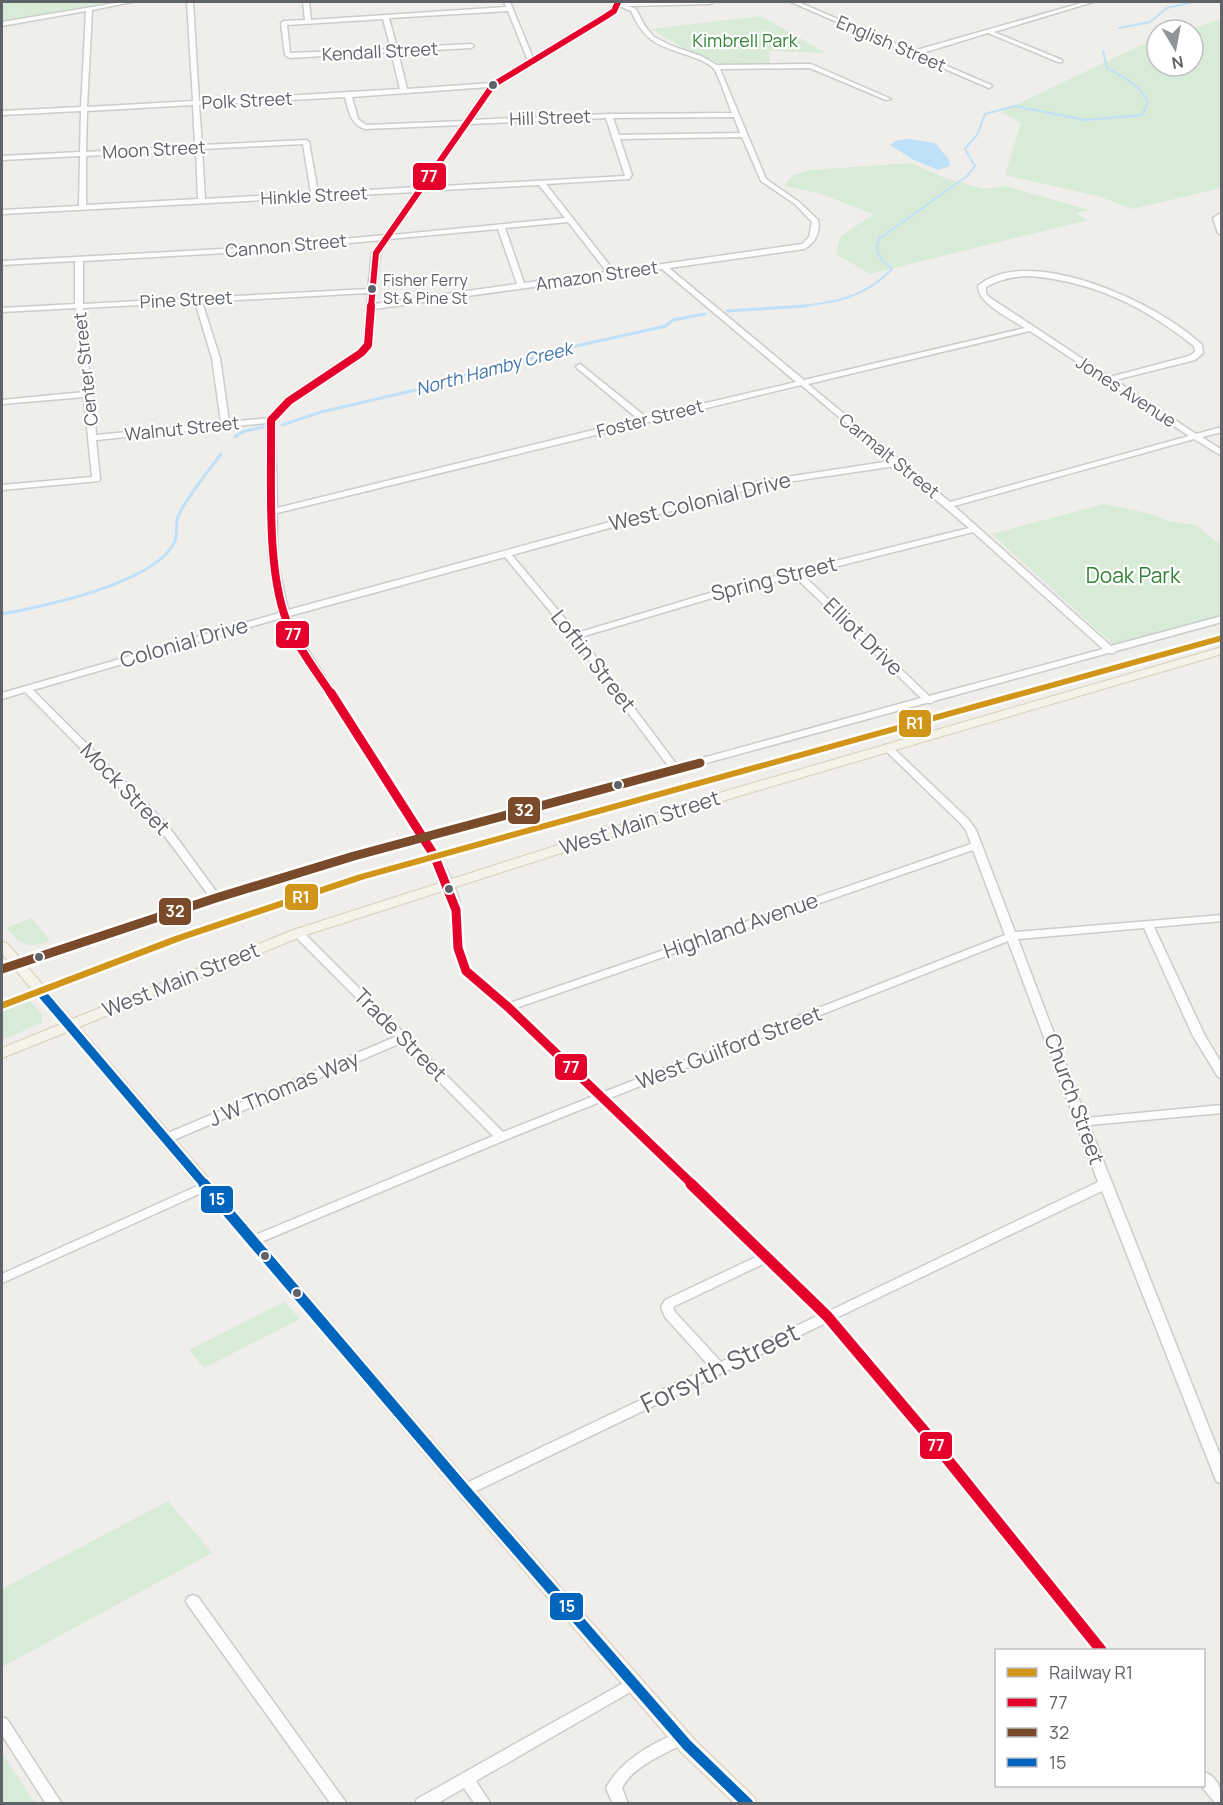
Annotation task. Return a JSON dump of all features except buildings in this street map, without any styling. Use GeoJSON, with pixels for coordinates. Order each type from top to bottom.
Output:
{"type":"FeatureCollection","features":[{"type":"Feature","properties":{"kind":"main road","name":"West Main Street"},"geometry":{"type":"LineString","coordinates":[[2,1053],[298,933],[448,883],[887,747],[1221,650]]}},
{"type":"Feature","properties":{"kind":"main road"},"geometry":{"type":"LineString","coordinates":[[2,946],[465,1490],[681,1738],[748,1803]]}},
{"type":"Feature","properties":{"kind":"street"},"geometry":{"type":"LineString","coordinates":[[2,24],[129,2]]}},
{"type":"Feature","properties":{"kind":"street"},"geometry":{"type":"LineString","coordinates":[[190,2],[202,202]]}},
{"type":"Feature","properties":{"kind":"street"},"geometry":{"type":"LineString","coordinates":[[306,2],[308,20],[386,17],[508,5],[531,62]]}},
{"type":"Feature","properties":{"kind":"street"},"geometry":{"type":"LineString","coordinates":[[629,2],[619,3],[605,17],[493,85],[385,237],[374,259],[369,341],[365,349],[289,401],[271,420],[273,560],[284,614],[294,636],[424,837],[448,883],[456,910],[458,948],[466,971],[508,1007],[827,1316],[931,1439],[1100,1649]]}},
{"type":"Feature","properties":{"kind":"street"},"geometry":{"type":"LineString","coordinates":[[619,3],[710,2]]}},
{"type":"Feature","properties":{"kind":"street","name":"English Street"},"geometry":{"type":"LineString","coordinates":[[794,2],[989,86]]}},
{"type":"Feature","properties":{"kind":"street"},"geometry":{"type":"LineString","coordinates":[[914,53],[1090,2]]}},
{"type":"Feature","properties":{"kind":"street"},"geometry":{"type":"LineString","coordinates":[[609,116],[616,138],[744,135],[716,67],[705,60],[654,39],[644,30],[634,10],[619,3]]}},
{"type":"Feature","properties":{"kind":"street"},"geometry":{"type":"LineString","coordinates":[[81,208],[83,109],[89,9]]}},
{"type":"Feature","properties":{"kind":"street"},"geometry":{"type":"LineString","coordinates":[[386,17],[404,92]]}},
{"type":"Feature","properties":{"kind":"street","name":"Kendall Street"},"geometry":{"type":"LineString","coordinates":[[308,20],[284,23],[287,54],[290,56],[471,46]]}},
{"type":"Feature","properties":{"kind":"street"},"geometry":{"type":"LineString","coordinates":[[990,32],[1060,61]]}},
{"type":"Feature","properties":{"kind":"street"},"geometry":{"type":"LineString","coordinates":[[716,67],[811,66],[825,70],[888,99]]}},
{"type":"Feature","properties":{"kind":"street","name":"Polk Street"},"geometry":{"type":"LineString","coordinates":[[2,112],[404,92],[493,85]]}},
{"type":"Feature","properties":{"kind":"street","name":"Hill Street"},"geometry":{"type":"LineString","coordinates":[[348,95],[354,120],[365,127],[609,116],[737,115]]}},
{"type":"Feature","properties":{"kind":"street","name":"Amazon Street"},"geometry":{"type":"LineString","coordinates":[[371,307],[801,247],[809,243],[817,224],[815,218],[763,180],[744,135]]}},
{"type":"Feature","properties":{"kind":"street","name":"Hinkle Street"},"geometry":{"type":"LineString","coordinates":[[2,212],[627,178],[629,175],[616,138]]}},
{"type":"Feature","properties":{"kind":"street","name":"Moon Street"},"geometry":{"type":"LineString","coordinates":[[2,158],[306,142],[315,196]]}},
{"type":"Feature","properties":{"kind":"street"},"geometry":{"type":"LineString","coordinates":[[541,183],[613,274]]}},
{"type":"Feature","properties":{"kind":"street"},"geometry":{"type":"LineString","coordinates":[[1221,214],[1217,218],[1221,233]]}},
{"type":"Feature","properties":{"kind":"street","name":"Cannon Street"},"geometry":{"type":"LineString","coordinates":[[2,263],[261,249],[570,220]]}},
{"type":"Feature","properties":{"kind":"street"},"geometry":{"type":"LineString","coordinates":[[501,227],[521,286]]}},
{"type":"Feature","properties":{"kind":"street","name":"Center Street"},"geometry":{"type":"LineString","coordinates":[[2,488],[96,479],[79,306],[79,259]]}},
{"type":"Feature","properties":{"kind":"street","name":"Carmalt Street"},"geometry":{"type":"LineString","coordinates":[[664,267],[976,529],[1111,651]]}},
{"type":"Feature","properties":{"kind":"street","name":"Jones Avenue"},"geometry":{"type":"LineString","coordinates":[[1108,380],[1192,358],[1199,352],[1198,345],[1126,298],[1086,282],[1057,276],[1019,274],[1002,276],[982,286],[982,293],[986,299],[1030,329],[1221,454]]}},
{"type":"Feature","properties":{"kind":"street","name":"Pine Street"},"geometry":{"type":"LineString","coordinates":[[2,310],[371,291]]}},
{"type":"Feature","properties":{"kind":"street"},"geometry":{"type":"LineString","coordinates":[[198,300],[216,358],[225,425]]}},
{"type":"Feature","properties":{"kind":"street","name":"Foster Street"},"geometry":{"type":"LineString","coordinates":[[272,512],[644,420],[1030,329]]}},
{"type":"Feature","properties":{"kind":"street"},"geometry":{"type":"LineString","coordinates":[[580,366],[644,420]]}},
{"type":"Feature","properties":{"kind":"street"},"geometry":{"type":"LineString","coordinates":[[2,402],[89,394]]}},
{"type":"Feature","properties":{"kind":"street","name":"Walnut Street"},"geometry":{"type":"LineString","coordinates":[[93,438],[271,420]]}},
{"type":"Feature","properties":{"kind":"street"},"geometry":{"type":"LineString","coordinates":[[948,505],[1221,429]]}},
{"type":"Feature","properties":{"kind":"street","name":"West Colonial Drive"},"geometry":{"type":"LineString","coordinates":[[507,554],[760,483],[896,463]]}},
{"type":"Feature","properties":{"kind":"street","name":"Spring Street"},"geometry":{"type":"LineString","coordinates":[[575,636],[701,598],[976,529]]}},
{"type":"Feature","properties":{"kind":"street","name":"Colonial Drive"},"geometry":{"type":"LineString","coordinates":[[2,696],[284,614],[507,554]]}},
{"type":"Feature","properties":{"kind":"street","name":"Loftin Street"},"geometry":{"type":"LineString","coordinates":[[507,554],[575,636],[676,770]]}},
{"type":"Feature","properties":{"kind":"street","name":"Elliot Drive"},"geometry":{"type":"LineString","coordinates":[[796,573],[929,700]]}},
{"type":"Feature","properties":{"kind":"street","name":"West Main Street"},"geometry":{"type":"LineString","coordinates":[[2,969],[216,897],[424,837],[676,770],[1221,619]]}},
{"type":"Feature","properties":{"kind":"street","name":"Mock Street"},"geometry":{"type":"LineString","coordinates":[[26,688],[162,825],[216,897]]}},
{"type":"Feature","properties":{"kind":"street","name":"Church Street"},"geometry":{"type":"LineString","coordinates":[[887,747],[964,821],[970,830],[1105,1184],[1221,1478]]}},
{"type":"Feature","properties":{"kind":"street","name":"Highland Avenue"},"geometry":{"type":"LineString","coordinates":[[508,1007],[975,846]]}},
{"type":"Feature","properties":{"kind":"street","name":"West Guilford Street"},"geometry":{"type":"LineString","coordinates":[[252,1241],[501,1137],[1012,936],[1221,918]]}},
{"type":"Feature","properties":{"kind":"street"},"geometry":{"type":"LineString","coordinates":[[1147,924],[1199,1036],[1221,1074]]}},
{"type":"Feature","properties":{"kind":"street","name":"Trade Street"},"geometry":{"type":"LineString","coordinates":[[298,933],[501,1137]]}},
{"type":"Feature","properties":{"kind":"street","name":"J W Thomas Way"},"geometry":{"type":"LineString","coordinates":[[165,1139],[403,1038]]}},
{"type":"Feature","properties":{"kind":"street"},"geometry":{"type":"LineString","coordinates":[[1083,1122],[1221,1108]]}},
{"type":"Feature","properties":{"kind":"street","name":"Forsyth Street"},"geometry":{"type":"LineString","coordinates":[[465,1490],[1105,1184]]}},
{"type":"Feature","properties":{"kind":"street"},"geometry":{"type":"LineString","coordinates":[[2,1279],[206,1186]]}},
{"type":"Feature","properties":{"kind":"street"},"geometry":{"type":"LineString","coordinates":[[719,1368],[669,1314],[667,1307],[669,1303],[766,1257]]}},
{"type":"Feature","properties":{"kind":"street"},"geometry":{"type":"LineString","coordinates":[[193,1601],[340,1803]]}},
{"type":"Feature","properties":{"kind":"street"},"geometry":{"type":"LineString","coordinates":[[422,1803],[634,1683]]}},
{"type":"Feature","properties":{"kind":"street"},"geometry":{"type":"LineString","coordinates":[[2,1723],[55,1803]]}},
{"type":"Feature","properties":{"kind":"street"},"geometry":{"type":"LineString","coordinates":[[621,1803],[614,1788],[616,1780],[627,1769],[681,1738]]}},
{"type":"Feature","properties":{"kind":"street"},"geometry":{"type":"LineString","coordinates":[[466,1779],[484,1803]]}},
{"type":"Feature","properties":{"kind":"street"},"geometry":{"type":"LineString","coordinates":[[1205,1780],[1221,1800]]}},
{"type":"Feature","properties":{"kind":"green space"},"geometry":{"type":"Polygon","coordinates":[[[2,2],[129,2],[2,24],[2,2]]]}},
{"type":"Feature","properties":{"kind":"green space","name":"Kimbrell Park"},"geometry":{"type":"Polygon","coordinates":[[[761,16],[826,53],[769,51],[770,63],[724,65],[683,48],[652,29],[761,16]]]}},
{"type":"Feature","properties":{"kind":"green space"},"geometry":{"type":"Polygon","coordinates":[[[1221,19],[1221,188],[1132,209],[1098,196],[1005,175],[1021,123],[1001,112],[1145,44],[1145,78],[1205,78],[1205,24],[1221,19]]]}},
{"type":"Feature","properties":{"kind":"green space"},"geometry":{"type":"Polygon","coordinates":[[[911,163],[945,178],[984,189],[1006,186],[1089,210],[1076,213],[1088,220],[870,274],[836,254],[841,236],[874,214],[818,193],[784,186],[792,176],[811,170],[911,163]]]}},
{"type":"Feature","properties":{"kind":"green space","name":"Doak Park"},"geometry":{"type":"Polygon","coordinates":[[[1104,504],[1147,513],[1169,521],[1196,525],[1221,545],[1221,617],[1118,649],[992,534],[1104,504]]]}},
{"type":"Feature","properties":{"kind":"green space"},"geometry":{"type":"Polygon","coordinates":[[[32,918],[50,941],[35,945],[25,944],[6,928],[32,918]]]}},
{"type":"Feature","properties":{"kind":"green space"},"geometry":{"type":"Polygon","coordinates":[[[29,1000],[42,1015],[41,1023],[2,1040],[2,1010],[29,1000]]]}},
{"type":"Feature","properties":{"kind":"green space"},"geometry":{"type":"Polygon","coordinates":[[[284,1302],[300,1319],[204,1368],[189,1350],[284,1302]]]}},
{"type":"Feature","properties":{"kind":"green space"},"geometry":{"type":"Polygon","coordinates":[[[168,1501],[212,1553],[2,1667],[2,1589],[168,1501]]]}},
{"type":"Feature","properties":{"kind":"green space"},"geometry":{"type":"Polygon","coordinates":[[[2,1753],[35,1803],[2,1803],[2,1753]]]}},
{"type":"Feature","properties":{"kind":"water"},"geometry":{"type":"Polygon","coordinates":[[[910,139],[935,143],[949,160],[950,166],[938,170],[914,160],[890,145],[898,140],[910,139]]]}},
{"type":"Feature","properties":{"kind":"waterway","name":"North Hamby Creek"},"geometry":{"type":"LineString","coordinates":[[1119,28],[1150,22],[1167,8],[1193,2]]}},
{"type":"Feature","properties":{"kind":"waterway","name":"North Hamby Creek"},"geometry":{"type":"LineString","coordinates":[[797,307],[847,298],[870,287],[892,269],[879,256],[877,248],[879,239],[967,176],[975,166],[965,149],[977,135],[985,114],[1015,106],[1085,120],[1142,115],[1148,102],[1145,96],[1130,82],[1107,68],[1103,51]]}},
{"type":"Feature","properties":{"kind":"waterway","name":"North Hamby Creek"},"geometry":{"type":"LineString","coordinates":[[797,307],[806,306]]}},
{"type":"Feature","properties":{"kind":"waterway","name":"North Hamby Creek"},"geometry":{"type":"LineString","coordinates":[[793,307],[797,307]]}},
{"type":"Feature","properties":{"kind":"waterway","name":"North Hamby Creek"},"geometry":{"type":"LineString","coordinates":[[727,311],[797,307]]}},
{"type":"Feature","properties":{"kind":"waterway","name":"North Hamby Creek"},"geometry":{"type":"LineString","coordinates":[[282,425],[321,412],[420,389],[468,374],[506,367],[558,350],[666,326],[673,320],[705,314]]}},
{"type":"Feature","properties":{"kind":"waterway","name":"North Hamby Creek"},"geometry":{"type":"LineString","coordinates":[[235,437],[242,432],[263,427]]}},
{"type":"Feature","properties":{"kind":"waterway","name":"North Hamby Creek"},"geometry":{"type":"LineString","coordinates":[[2,614],[95,591],[143,571],[161,559],[175,541],[178,518],[183,506],[221,454]]}},
{"type":"Feature","properties":{"kind":"rail line","name":"R1"},"geometry":{"type":"LineString","coordinates":[[2,1006],[179,938],[361,877],[1222,638]]}},
{"type":"Feature","properties":{"kind":"transit line","name":"77"},"geometry":{"type":"LineString","coordinates":[[618,2],[614,11],[605,17],[493,85],[376,253],[368,345],[361,353],[289,401],[271,420],[273,560],[284,614],[290,630],[434,855],[456,910],[458,948],[466,971],[508,1007],[827,1316],[931,1439],[1100,1649]]}},
{"type":"Feature","properties":{"kind":"transit line","name":"32"},"geometry":{"type":"LineString","coordinates":[[2,969],[216,898],[354,856],[700,763]]}},
{"type":"Feature","properties":{"kind":"transit line","name":"15"},"geometry":{"type":"LineString","coordinates":[[43,995],[465,1490],[687,1745],[748,1804]]}},
{"type":"Feature","properties":{"kind":"place","name":"Fisher Ferry St & Pine St"},"geometry":{"type":"Point","coordinates":[372,289]}}]}
